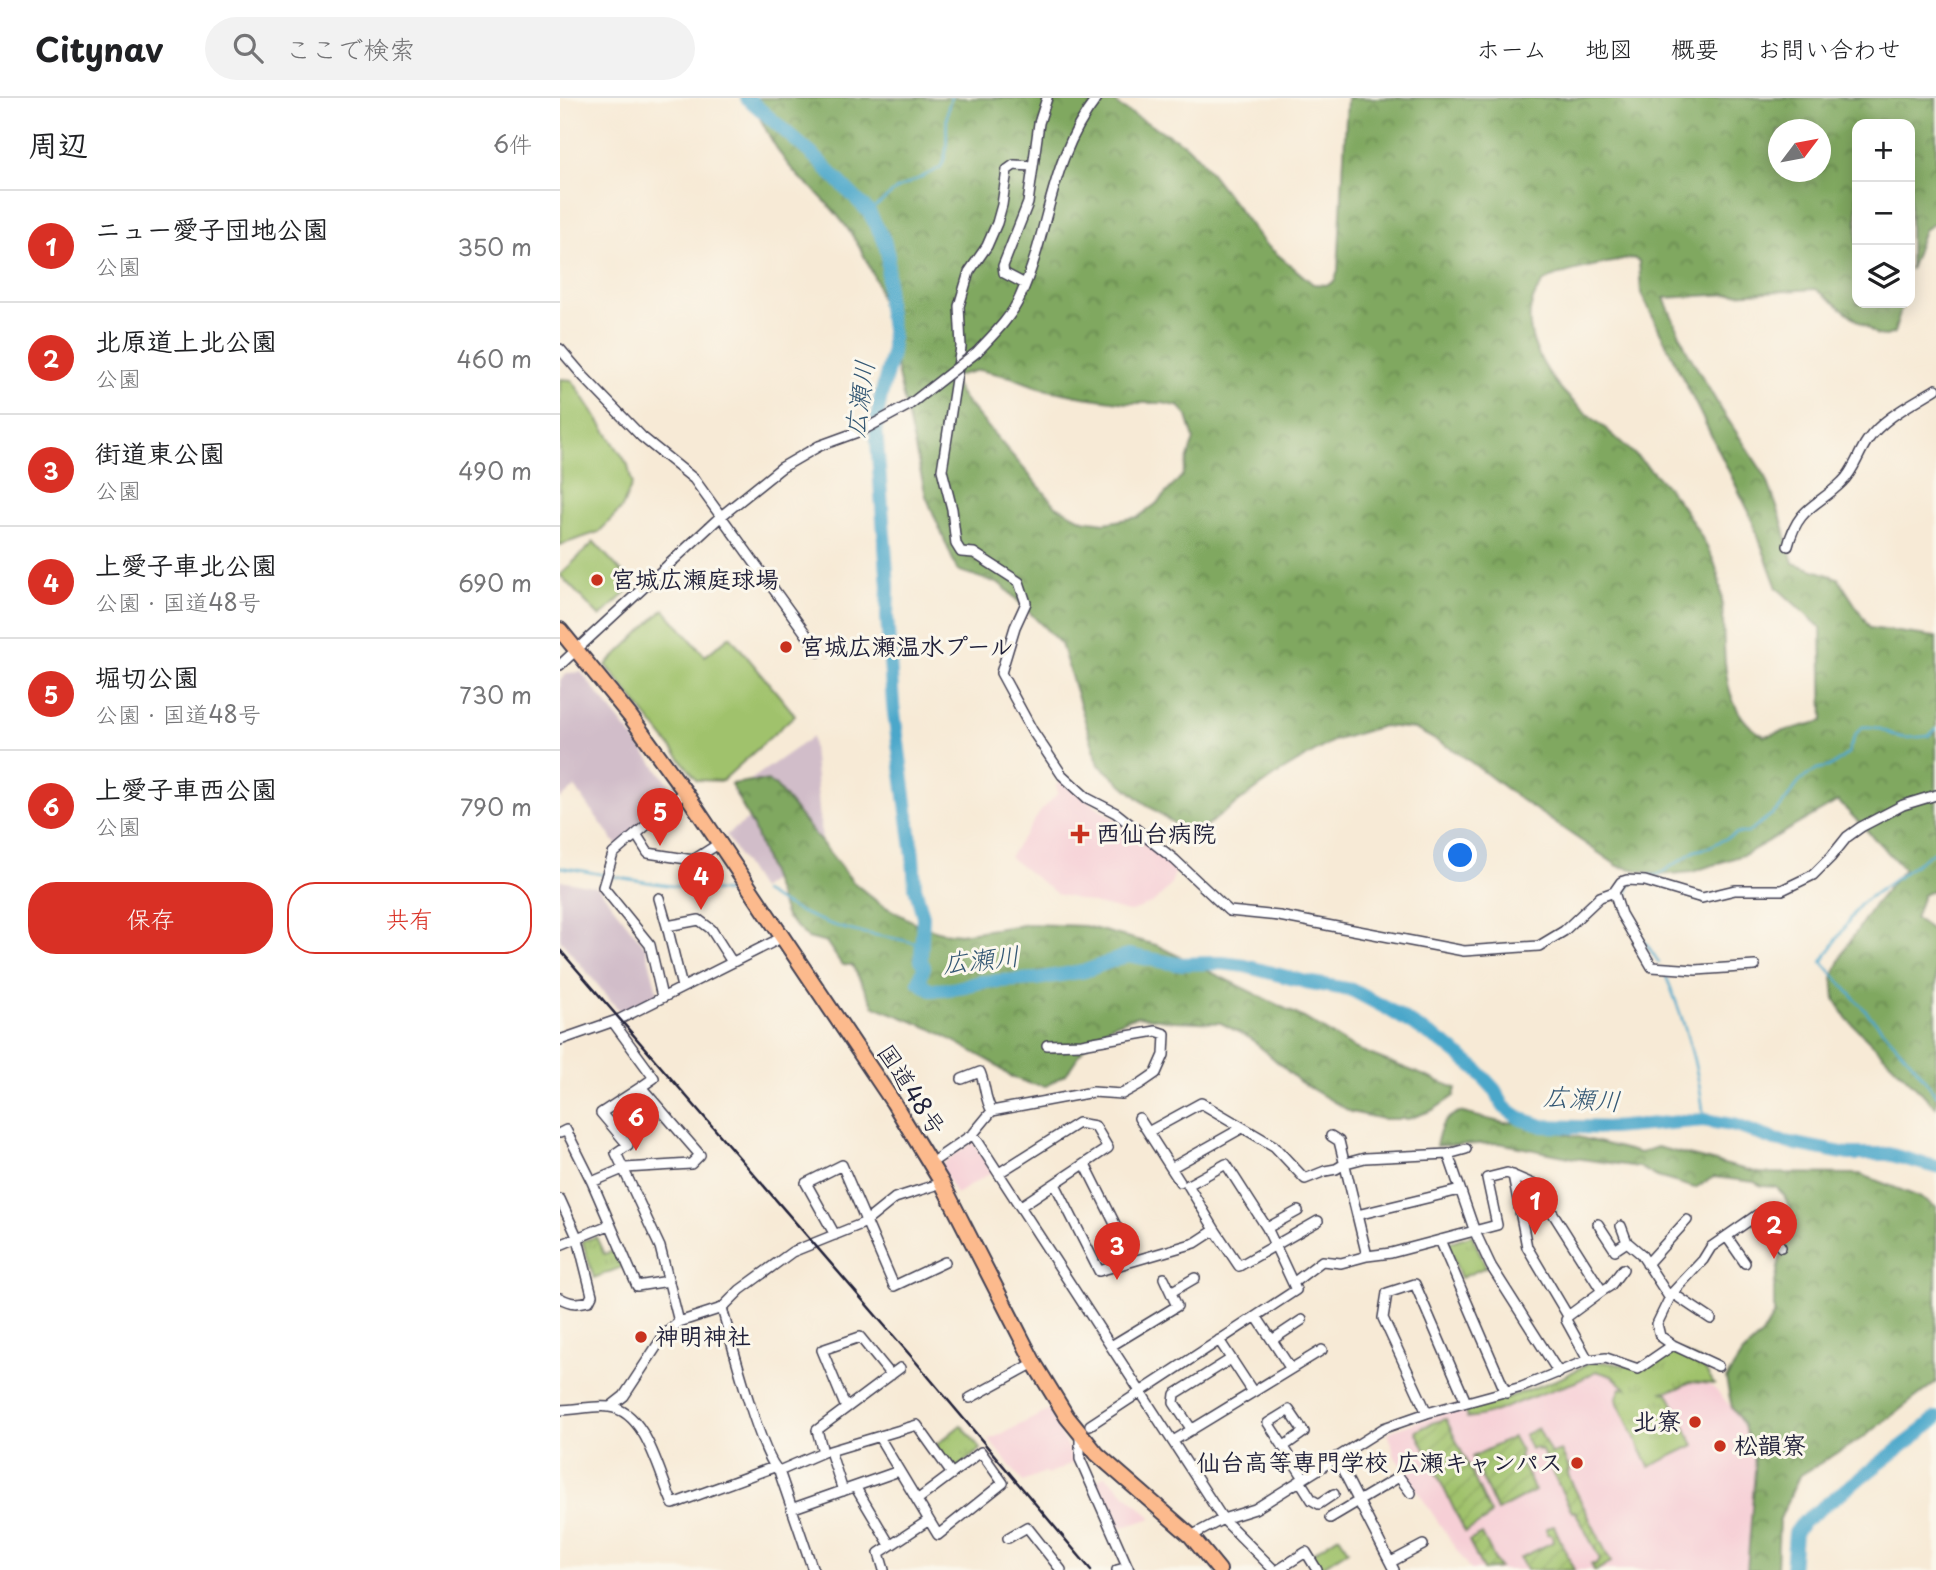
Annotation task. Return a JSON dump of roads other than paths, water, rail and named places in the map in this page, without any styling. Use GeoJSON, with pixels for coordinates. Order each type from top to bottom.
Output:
{"type":"FeatureCollection","features":[{"type":"Feature","properties":{"kind":"highway","name":"国道48号"},"geometry":{"type":"LineString","coordinates":[[560,630],[630,716],[685,792],[931,1163],[1047,1387],[1085,1430],[1118,1474],[1191,1536],[1220,1570]]}},
{"type":"Feature","properties":{"kind":"street"},"geometry":{"type":"LineString","coordinates":[[1025,284],[1004,273],[1003,266],[1028,203],[1038,123],[1047,98]]}},
{"type":"Feature","properties":{"kind":"street"},"geometry":{"type":"LineString","coordinates":[[560,665],[720,517],[781,468],[819,446],[863,430],[909,405],[941,383],[977,352],[1012,310],[1025,284],[1064,152],[1097,98]]}},
{"type":"Feature","properties":{"kind":"street"},"geometry":{"type":"LineString","coordinates":[[1033,166],[1014,165],[1007,170],[997,223],[987,246],[969,272],[959,306],[961,347],[942,470],[952,509],[956,544],[961,552],[974,553],[1019,582],[1026,603],[1015,627],[1001,673],[1032,730],[1062,775],[1087,798],[1116,813],[1175,860],[1229,911],[1279,916],[1464,951],[1539,946],[1564,931],[1600,897],[1614,892],[1621,882],[1633,880],[1656,884],[1702,898],[1735,890],[1782,890],[1813,875],[1847,837],[1861,827],[1903,805],[1936,795]]}},
{"type":"Feature","properties":{"kind":"street"},"geometry":{"type":"LineString","coordinates":[[560,349],[642,437],[694,479],[819,652]]}},
{"type":"Feature","properties":{"kind":"street"},"geometry":{"type":"LineString","coordinates":[[1788,546],[1797,520],[1843,482],[1881,424],[1936,389]]}},
{"type":"Feature","properties":{"kind":"street"},"geometry":{"type":"LineString","coordinates":[[662,997],[650,945],[603,887],[613,854],[685,792]]}},
{"type":"Feature","properties":{"kind":"street"},"geometry":{"type":"LineString","coordinates":[[636,834],[648,853],[693,860],[720,843]]}},
{"type":"Feature","properties":{"kind":"street"},"geometry":{"type":"LineString","coordinates":[[1614,892],[1621,914],[1652,967],[1696,970],[1755,966]]}},
{"type":"Feature","properties":{"kind":"street"},"geometry":{"type":"LineString","coordinates":[[659,898],[682,987]]}},
{"type":"Feature","properties":{"kind":"street"},"geometry":{"type":"LineString","coordinates":[[667,926],[699,920],[711,929],[732,961]]}},
{"type":"Feature","properties":{"kind":"street"},"geometry":{"type":"LineString","coordinates":[[560,1040],[613,1022],[783,937]]}},
{"type":"Feature","properties":{"kind":"street"},"geometry":{"type":"LineString","coordinates":[[613,1022],[654,1078],[601,1113],[628,1145],[616,1153],[660,1247],[679,1322]]}},
{"type":"Feature","properties":{"kind":"street"},"geometry":{"type":"LineString","coordinates":[[931,1163],[973,1134],[992,1111],[1093,1092],[1122,1094],[1156,1073],[1164,1055],[1165,1034],[1156,1031],[1082,1044],[1047,1045]]}},
{"type":"Feature","properties":{"kind":"street"},"geometry":{"type":"LineString","coordinates":[[962,1079],[980,1072],[985,1084],[985,1098],[992,1111]]}},
{"type":"Feature","properties":{"kind":"street"},"geometry":{"type":"LineString","coordinates":[[592,1182],[625,1168],[691,1164],[700,1155],[641,1087]]}},
{"type":"Feature","properties":{"kind":"street"},"geometry":{"type":"LineString","coordinates":[[1148,1132],[1200,1103],[1274,1146],[1305,1179],[1346,1163],[1379,1157],[1448,1154],[1466,1149]]}},
{"type":"Feature","properties":{"kind":"street"},"geometry":{"type":"LineString","coordinates":[[1139,1118],[1180,1182]]}},
{"type":"Feature","properties":{"kind":"street"},"geometry":{"type":"LineString","coordinates":[[999,1173],[1078,1123],[1095,1126],[1108,1148],[1021,1206]]}},
{"type":"Feature","properties":{"kind":"street"},"geometry":{"type":"LineString","coordinates":[[1171,1168],[1242,1128]]}},
{"type":"Feature","properties":{"kind":"street"},"geometry":{"type":"LineString","coordinates":[[560,1133],[566,1130],[592,1182],[636,1286],[669,1281]]}},
{"type":"Feature","properties":{"kind":"street"},"geometry":{"type":"LineString","coordinates":[[973,1134],[1223,1519],[1276,1570],[1306,1552],[1317,1570]]}},
{"type":"Feature","properties":{"kind":"street"},"geometry":{"type":"LineString","coordinates":[[1331,1136],[1339,1141],[1346,1163],[1367,1256]]}},
{"type":"Feature","properties":{"kind":"street"},"geometry":{"type":"LineString","coordinates":[[1448,1154],[1475,1232],[1491,1266],[1559,1373]]}},
{"type":"Feature","properties":{"kind":"street"},"geometry":{"type":"LineString","coordinates":[[1084,1164],[1133,1260]]}},
{"type":"Feature","properties":{"kind":"street"},"geometry":{"type":"LineString","coordinates":[[1117,1570],[1128,1569],[1080,1458],[1085,1430],[1296,1290],[1274,1245],[1267,1228],[1226,1164],[1188,1185],[1239,1266],[1274,1245],[1318,1221]]}},
{"type":"Feature","properties":{"kind":"street"},"geometry":{"type":"LineString","coordinates":[[835,1235],[806,1183],[842,1165],[894,1286],[946,1262]]}},
{"type":"Feature","properties":{"kind":"street"},"geometry":{"type":"LineString","coordinates":[[1293,1283],[1322,1261],[1340,1263],[1391,1253],[1497,1225],[1488,1178],[1507,1173],[1535,1185],[1602,1291]]}},
{"type":"Feature","properties":{"kind":"street"},"geometry":{"type":"LineString","coordinates":[[1513,1175],[1527,1247],[1568,1315]]}},
{"type":"Feature","properties":{"kind":"street"},"geometry":{"type":"LineString","coordinates":[[610,1407],[624,1396],[664,1335],[679,1322],[722,1308],[740,1290],[792,1252],[868,1221],[895,1198],[942,1183]]}},
{"type":"Feature","properties":{"kind":"street"},"geometry":{"type":"LineString","coordinates":[[1055,1184],[1099,1271],[1195,1243],[1215,1230]]}},
{"type":"Feature","properties":{"kind":"street"},"geometry":{"type":"LineString","coordinates":[[1357,1215],[1460,1190]]}},
{"type":"Feature","properties":{"kind":"street"},"geometry":{"type":"LineString","coordinates":[[560,1199],[578,1239],[592,1295],[589,1301],[570,1304],[560,1298]]}},
{"type":"Feature","properties":{"kind":"street"},"geometry":{"type":"LineString","coordinates":[[1267,1228],[1298,1211]]}},
{"type":"Feature","properties":{"kind":"street"},"geometry":{"type":"LineString","coordinates":[[1718,1366],[1660,1336],[1657,1324],[1670,1295],[1703,1260],[1711,1247],[1757,1215],[1781,1247]]}},
{"type":"Feature","properties":{"kind":"street"},"geometry":{"type":"LineString","coordinates":[[1647,1264],[1687,1220]]}},
{"type":"Feature","properties":{"kind":"street"},"geometry":{"type":"LineString","coordinates":[[1598,1224],[1615,1250],[1628,1242]]}},
{"type":"Feature","properties":{"kind":"street"},"geometry":{"type":"LineString","coordinates":[[560,1245],[609,1225]]}},
{"type":"Feature","properties":{"kind":"street"},"geometry":{"type":"LineString","coordinates":[[1621,1226],[1628,1242],[1641,1254],[1670,1295],[1711,1319]]}},
{"type":"Feature","properties":{"kind":"street"},"geometry":{"type":"LineString","coordinates":[[1727,1237],[1745,1263]]}},
{"type":"Feature","properties":{"kind":"street"},"geometry":{"type":"LineString","coordinates":[[1440,1240],[1506,1393]]}},
{"type":"Feature","properties":{"kind":"street"},"geometry":{"type":"LineString","coordinates":[[1588,1360],[1566,1320],[1568,1315],[1610,1286],[1623,1269]]}},
{"type":"Feature","properties":{"kind":"street"},"geometry":{"type":"LineString","coordinates":[[1111,1346],[1177,1306],[1164,1278]]}},
{"type":"Feature","properties":{"kind":"street"},"geometry":{"type":"LineString","coordinates":[[1171,1292],[1195,1278]]}},
{"type":"Feature","properties":{"kind":"street"},"geometry":{"type":"LineString","coordinates":[[1427,1413],[1383,1318],[1387,1293],[1415,1284],[1466,1402]]}},
{"type":"Feature","properties":{"kind":"street"},"geometry":{"type":"LineString","coordinates":[[722,1308],[749,1401],[813,1570]]}},
{"type":"Feature","properties":{"kind":"street"},"geometry":{"type":"LineString","coordinates":[[1258,1320],[1291,1369]]}},
{"type":"Feature","properties":{"kind":"street"},"geometry":{"type":"LineString","coordinates":[[1272,1340],[1302,1320]]}},
{"type":"Feature","properties":{"kind":"street"},"geometry":{"type":"LineString","coordinates":[[846,1408],[822,1350],[860,1337],[891,1375]]}},
{"type":"Feature","properties":{"kind":"street"},"geometry":{"type":"LineString","coordinates":[[1219,1340],[1254,1392]]}},
{"type":"Feature","properties":{"kind":"street"},"geometry":{"type":"LineString","coordinates":[[1191,1536],[1223,1519],[1254,1510],[1384,1428],[1427,1413],[1506,1393],[1588,1360],[1606,1359],[1638,1369],[1673,1345]]}},
{"type":"Feature","properties":{"kind":"street"},"geometry":{"type":"LineString","coordinates":[[1173,1441],[1322,1350]]}},
{"type":"Feature","properties":{"kind":"street"},"geometry":{"type":"LineString","coordinates":[[1192,1430],[1174,1403],[1175,1394],[1231,1359]]}},
{"type":"Feature","properties":{"kind":"street"},"geometry":{"type":"LineString","coordinates":[[971,1398],[1034,1363]]}},
{"type":"Feature","properties":{"kind":"street"},"geometry":{"type":"LineString","coordinates":[[560,1410],[610,1407],[629,1415],[644,1433],[673,1503],[822,1452],[817,1430],[900,1368]]}},
{"type":"Feature","properties":{"kind":"street"},"geometry":{"type":"LineString","coordinates":[[843,1491],[830,1451],[917,1425],[952,1474]]}},
{"type":"Feature","properties":{"kind":"street"},"geometry":{"type":"LineString","coordinates":[[879,1437],[899,1471],[929,1520],[939,1535],[1003,1483],[981,1452],[917,1500]]}},
{"type":"Feature","properties":{"kind":"street"},"geometry":{"type":"LineString","coordinates":[[1283,1447],[1312,1500],[1319,1504],[1334,1494]]}},
{"type":"Feature","properties":{"kind":"street"},"geometry":{"type":"LineString","coordinates":[[1336,1457],[1392,1566],[1423,1545]]}},
{"type":"Feature","properties":{"kind":"street"},"geometry":{"type":"LineString","coordinates":[[791,1509],[899,1471]]}},
{"type":"Feature","properties":{"kind":"street"},"geometry":{"type":"LineString","coordinates":[[1330,1518],[1399,1477],[1411,1493]]}},
{"type":"Feature","properties":{"kind":"street"},"geometry":{"type":"LineString","coordinates":[[856,1488],[890,1545]]}},
{"type":"Feature","properties":{"kind":"street"},"geometry":{"type":"LineString","coordinates":[[884,1570],[879,1553],[929,1520]]}},
{"type":"Feature","properties":{"kind":"street"},"geometry":{"type":"LineString","coordinates":[[1008,1538],[1027,1528],[1061,1570]]}},
{"type":"Feature","properties":{"kind":"waterway","name":"広瀬川"},"geometry":{"type":"LineString","coordinates":[[747,98],[816,158],[869,212],[884,240],[888,256],[887,301],[892,353],[876,428],[888,586],[887,616],[893,705],[915,887],[923,916],[921,960],[924,967],[919,982],[931,990],[953,989],[981,982],[1036,979],[1085,971],[1128,955],[1177,964],[1222,963],[1245,966],[1306,982],[1352,990],[1386,1008],[1445,1044],[1475,1068],[1495,1090],[1504,1107],[1521,1119],[1543,1126],[1611,1128],[1704,1120],[1737,1126],[1775,1140],[1848,1154],[1888,1154],[1936,1167]]}},
{"type":"Feature","properties":{"kind":"waterway"},"geometry":{"type":"LineString","coordinates":[[869,212],[897,189],[940,168],[946,152],[947,116],[951,98]]}},
{"type":"Feature","properties":{"kind":"waterway"},"geometry":{"type":"LineString","coordinates":[[1640,877],[1658,875],[1695,851],[1737,833],[1747,833],[1779,809],[1801,780],[1817,769],[1832,766],[1848,753],[1855,735],[1862,727],[1877,728],[1907,738],[1928,736],[1936,729]]}},
{"type":"Feature","properties":{"kind":"waterway"},"geometry":{"type":"LineString","coordinates":[[1936,850],[1860,904],[1822,962],[1914,1065],[1936,1095]]}},
{"type":"Feature","properties":{"kind":"waterway"},"geometry":{"type":"LineString","coordinates":[[560,867],[672,886],[739,892]]}},
{"type":"Feature","properties":{"kind":"waterway"},"geometry":{"type":"LineString","coordinates":[[1632,883],[1627,893],[1629,914],[1659,963]]}},
{"type":"Feature","properties":{"kind":"waterway"},"geometry":{"type":"LineString","coordinates":[[763,892],[800,912],[856,932],[923,945]]}},
{"type":"Feature","properties":{"kind":"waterway"},"geometry":{"type":"LineString","coordinates":[[1663,969],[1690,1043],[1704,1120]]}},
{"type":"Feature","properties":{"kind":"waterway","name":"広瀬川"},"geometry":{"type":"LineString","coordinates":[[1792,1570],[1795,1533],[1803,1522],[1936,1418]]}},
{"type":"Feature","properties":{"kind":"railway"},"geometry":{"type":"LineString","coordinates":[[560,950],[910,1355],[1091,1570]]}},
{"type":"Feature","properties":{"kind":"place","name":"宮城広瀬庭球場"},"geometry":{"type":"Point","coordinates":[597,580]}},
{"type":"Feature","properties":{"kind":"place","name":"宮城広瀬温水プール"},"geometry":{"type":"Point","coordinates":[786,647]}},
{"type":"Feature","properties":{"kind":"place","name":"西仙台病院"},"geometry":{"type":"Point","coordinates":[1080,834]}},
{"type":"Feature","properties":{"kind":"place","name":"堀切公園"},"geometry":{"type":"Point","coordinates":[660,846]}},
{"type":"Feature","properties":{"kind":"place","name":"上愛子車北公園"},"geometry":{"type":"Point","coordinates":[701,910]}},
{"type":"Feature","properties":{"kind":"place","name":"上愛子車西公園"},"geometry":{"type":"Point","coordinates":[636,1151]}},
{"type":"Feature","properties":{"kind":"place","name":"ニュー愛子団地公園"},"geometry":{"type":"Point","coordinates":[1535,1235]}},
{"type":"Feature","properties":{"kind":"place","name":"北原道上北公園"},"geometry":{"type":"Point","coordinates":[1774,1259]}},
{"type":"Feature","properties":{"kind":"place","name":"街道東公園"},"geometry":{"type":"Point","coordinates":[1117,1280]}},
{"type":"Feature","properties":{"kind":"place","name":"神明神社"},"geometry":{"type":"Point","coordinates":[641,1337]}},
{"type":"Feature","properties":{"kind":"place","name":"北寮"},"geometry":{"type":"Point","coordinates":[1695,1422]}},
{"type":"Feature","properties":{"kind":"place","name":"松韻寮"},"geometry":{"type":"Point","coordinates":[1720,1446]}},
{"type":"Feature","properties":{"kind":"place","name":"仙台高等専門学校 広瀬キャンパス"},"geometry":{"type":"Point","coordinates":[1577,1463]}}]}
